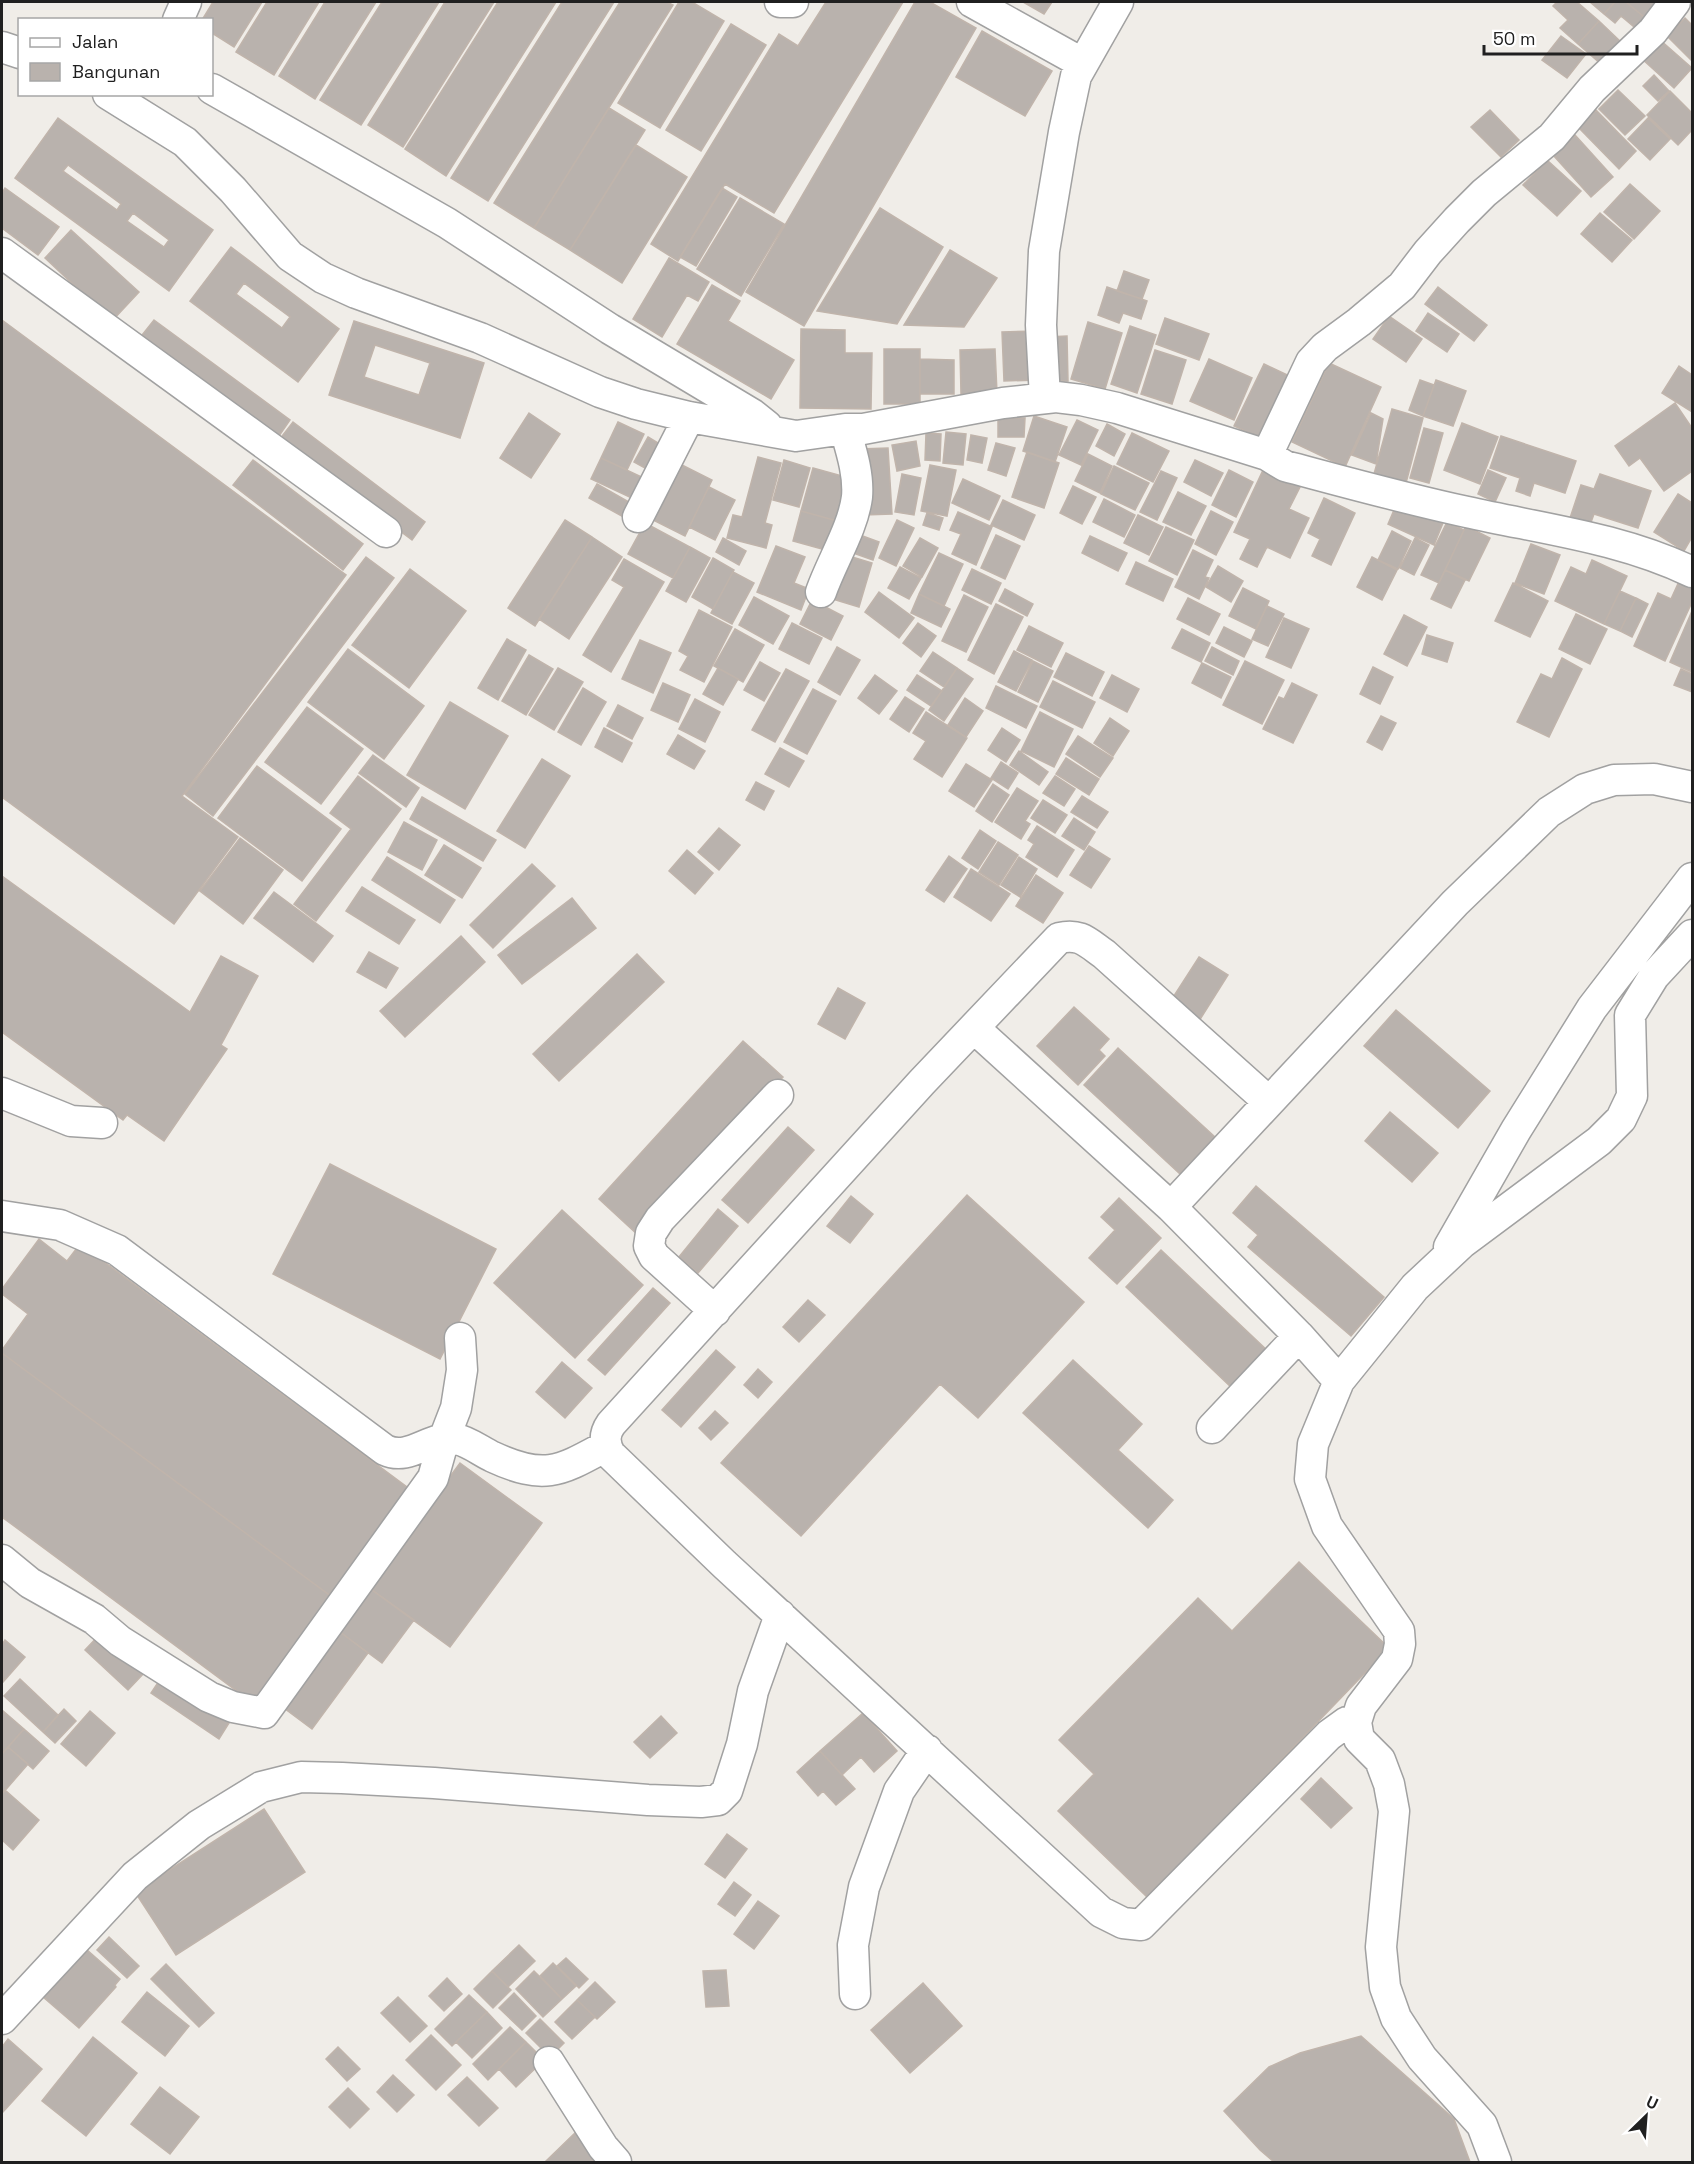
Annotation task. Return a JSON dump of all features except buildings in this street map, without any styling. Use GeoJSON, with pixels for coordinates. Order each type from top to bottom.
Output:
{"type":"FeatureCollection","features":[{"type":"Feature","properties":{"kind":"street"},"geometry":{"type":"LineString","coordinates":[[179,18],[186,2]]}},
{"type":"Feature","properties":{"kind":"street"},"geometry":{"type":"LineString","coordinates":[[780,2],[793,2]]}},
{"type":"Feature","properties":{"kind":"street"},"geometry":{"type":"LineString","coordinates":[[972,2],[1082,63]]}},
{"type":"Feature","properties":{"kind":"street"},"geometry":{"type":"LineString","coordinates":[[1045,398],[1041,326],[1044,251],[1064,132],[1076,76],[1118,2]]}},
{"type":"Feature","properties":{"kind":"street"},"geometry":{"type":"LineString","coordinates":[[1267,455],[1311,362],[1325,347],[1359,322],[1402,285],[1457,220],[1484,194],[1552,137],[1592,89],[1653,31],[1675,2]]}},
{"type":"Feature","properties":{"kind":"street"},"geometry":{"type":"LineString","coordinates":[[2,47],[18,52]]}},
{"type":"Feature","properties":{"kind":"street"},"geometry":{"type":"LineString","coordinates":[[213,90],[447,223],[610,329],[752,414],[776,433]]}},
{"type":"Feature","properties":{"kind":"street"},"geometry":{"type":"LineString","coordinates":[[111,96],[185,142],[233,190],[290,256],[323,278],[356,293],[480,338],[600,392],[636,404],[689,417],[722,421],[796,436],[845,429],[863,429],[1003,403],[1045,398],[1081,400],[1117,408],[1267,455],[1285,466],[1296,469],[1465,512],[1590,536],[1688,563]]}},
{"type":"Feature","properties":{"kind":"street"},"geometry":{"type":"LineString","coordinates":[[2,253],[386,532]]}},
{"type":"Feature","properties":{"kind":"street"},"geometry":{"type":"LineString","coordinates":[[638,518],[689,417]]}},
{"type":"Feature","properties":{"kind":"street"},"geometry":{"type":"LineString","coordinates":[[821,592],[853,516],[857,495],[854,462],[845,429]]}},
{"type":"Feature","properties":{"kind":"street"},"geometry":{"type":"LineString","coordinates":[[1172,1207],[1455,903],[1549,812],[1585,789],[1614,780],[1654,779],[1692,787]]}},
{"type":"Feature","properties":{"kind":"street"},"geometry":{"type":"LineString","coordinates":[[1437,1268],[1515,1130],[1592,1008],[1692,878]]}},
{"type":"Feature","properties":{"kind":"street"},"geometry":{"type":"LineString","coordinates":[[1269,1102],[1104,954],[1085,940],[1072,935],[1059,938],[914,1091],[611,1424],[607,1431],[606,1446],[618,1461],[780,1615],[1101,1912],[1123,1923],[1141,1925],[1329,1735],[1347,1722],[1356,1722]]}},
{"type":"Feature","properties":{"kind":"street"},"geometry":{"type":"LineString","coordinates":[[1496,2163],[1482,2126],[1422,2058],[1396,2018],[1384,1987],[1382,1947],[1394,1811],[1389,1784],[1380,1760],[1359,1739],[1356,1722],[1361,1706],[1397,1659],[1400,1644],[1399,1631],[1327,1526],[1310,1479],[1313,1444],[1339,1381],[1415,1287],[1462,1243],[1599,1141],[1622,1119],[1632,1096],[1630,1015],[1654,976],[1692,935]]}},
{"type":"Feature","properties":{"kind":"street"},"geometry":{"type":"LineString","coordinates":[[1592,1008],[1630,1015]]}},
{"type":"Feature","properties":{"kind":"street"},"geometry":{"type":"LineString","coordinates":[[974,1028],[1172,1207],[1299,1336],[1339,1381]]}},
{"type":"Feature","properties":{"kind":"street"},"geometry":{"type":"LineString","coordinates":[[2,1093],[71,1121],[102,1123]]}},
{"type":"Feature","properties":{"kind":"street"},"geometry":{"type":"LineString","coordinates":[[715,1311],[654,1256],[649,1246],[651,1233],[660,1220],[778,1095]]}},
{"type":"Feature","properties":{"kind":"street"},"geometry":{"type":"LineString","coordinates":[[2,1216],[60,1225],[117,1250],[393,1454],[402,1454],[444,1439],[457,1439],[494,1458],[523,1469],[549,1472],[572,1465],[606,1446]]}},
{"type":"Feature","properties":{"kind":"street"},"geometry":{"type":"LineString","coordinates":[[1212,1428],[1299,1336]]}},
{"type":"Feature","properties":{"kind":"street"},"geometry":{"type":"LineString","coordinates":[[7,1575],[30,1583],[94,1619],[120,1641],[209,1697],[233,1707],[264,1713],[433,1478],[456,1408],[462,1370],[460,1338]]}},
{"type":"Feature","properties":{"kind":"street"},"geometry":{"type":"LineString","coordinates":[[2,2019],[135,1876],[199,1826],[261,1787],[301,1777],[342,1778],[648,1800],[701,1802],[718,1800],[727,1791],[742,1744],[753,1691],[780,1615]]}},
{"type":"Feature","properties":{"kind":"street"},"geometry":{"type":"LineString","coordinates":[[855,1995],[854,1945],[864,1887],[899,1791],[927,1750]]}},
{"type":"Feature","properties":{"kind":"street"},"geometry":{"type":"LineString","coordinates":[[549,2062],[603,2147],[616,2163]]}}]}
